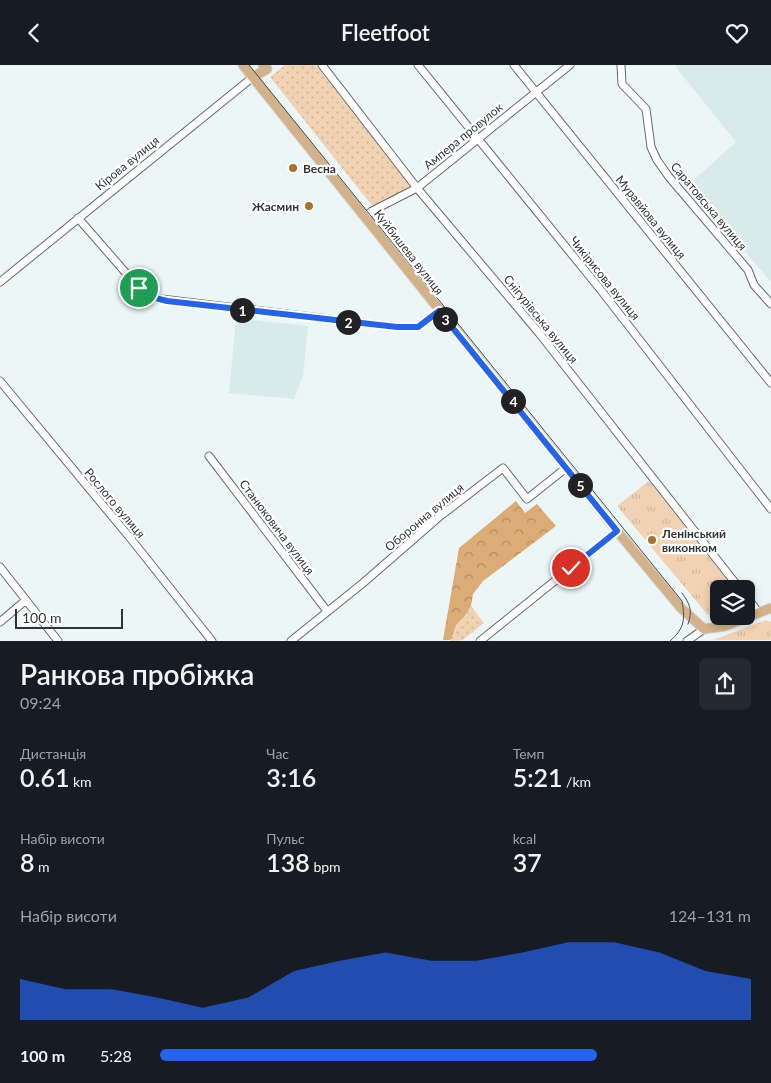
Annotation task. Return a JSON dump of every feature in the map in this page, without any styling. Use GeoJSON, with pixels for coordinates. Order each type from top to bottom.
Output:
{"type":"FeatureCollection","features":[{"type":"Feature","properties":{"kind":"main road","name":"Куйбишева вулиця"},"geometry":{"type":"LineString","coordinates":[[242,65],[617,531],[681,608],[704,629]]}},
{"type":"Feature","properties":{"kind":"main road","name":"Кірова вулиця"},"geometry":{"type":"LineString","coordinates":[[253,77],[267,66]]}},
{"type":"Feature","properties":{"kind":"main road"},"geometry":{"type":"LineString","coordinates":[[704,629],[725,627],[771,608]]}},
{"type":"Feature","properties":{"kind":"street","name":"Снігурівська вулиця"},"geometry":{"type":"LineString","coordinates":[[322,65],[417,188],[539,333],[733,580]]}},
{"type":"Feature","properties":{"kind":"street","name":"Чикірисова вулиця"},"geometry":{"type":"LineString","coordinates":[[418,65],[600,289],[771,509]]}},
{"type":"Feature","properties":{"kind":"street","name":"Муравйова вулиця"},"geometry":{"type":"LineString","coordinates":[[514,65],[771,383]]}},
{"type":"Feature","properties":{"kind":"street","name":"Ампера провулок"},"geometry":{"type":"LineString","coordinates":[[365,217],[372,211],[417,188],[570,65]]}},
{"type":"Feature","properties":{"kind":"street","name":"Саратовська вулиця"},"geometry":{"type":"LineString","coordinates":[[621,65],[622,84],[646,109],[651,147],[657,160],[669,177],[748,270],[754,285],[771,303]]}},
{"type":"Feature","properties":{"kind":"street","name":"Кірова вулиця"},"geometry":{"type":"LineString","coordinates":[[0,282],[253,77]]}},
{"type":"Feature","properties":{"kind":"street"},"geometry":{"type":"LineString","coordinates":[[78,218],[145,295],[153,298],[397,327],[418,327],[439,311]]}},
{"type":"Feature","properties":{"kind":"street","name":"Рослого вулиця"},"geometry":{"type":"LineString","coordinates":[[0,381],[127,534],[212,641]]}},
{"type":"Feature","properties":{"kind":"street","name":"Станюковича вулиця"},"geometry":{"type":"LineString","coordinates":[[209,456],[326,611]]}},
{"type":"Feature","properties":{"kind":"street","name":"Оборонна вулиця"},"geometry":{"type":"LineString","coordinates":[[291,641],[363,583],[439,517],[502,468],[527,499],[566,468]]}},
{"type":"Feature","properties":{"kind":"street"},"geometry":{"type":"LineString","coordinates":[[480,641],[617,531]]}},
{"type":"Feature","properties":{"kind":"street"},"geometry":{"type":"LineString","coordinates":[[0,567],[58,641]]}},
{"type":"Feature","properties":{"kind":"street"},"geometry":{"type":"LineString","coordinates":[[0,622],[26,600]]}},
{"type":"Feature","properties":{"kind":"street"},"geometry":{"type":"LineString","coordinates":[[755,608],[759,613]]}},
{"type":"Feature","properties":{"kind":"street"},"geometry":{"type":"LineString","coordinates":[[687,641],[704,629]]}},
{"type":"Feature","properties":{"kind":"shaded area"},"geometry":{"type":"Polygon","coordinates":[[[771,65],[771,282],[688,185],[736,142],[675,66],[771,65]]]}},
{"type":"Feature","properties":{"kind":"shaded area"},"geometry":{"type":"Polygon","coordinates":[[[236,318],[308,326],[303,376],[294,399],[229,393],[236,318]]]}},
{"type":"Feature","properties":{"kind":"green space"},"geometry":{"type":"Polygon","coordinates":[[[285,65],[316,65],[412,186],[373,207],[270,77],[285,65]]]}},
{"type":"Feature","properties":{"kind":"green space"},"geometry":{"type":"Polygon","coordinates":[[[649,481],[727,580],[710,580],[710,616],[707,614],[617,506],[649,481]]]}},
{"type":"Feature","properties":{"kind":"green space"},"geometry":{"type":"Polygon","coordinates":[[[516,501],[525,513],[537,504],[556,526],[483,581],[473,594],[471,606],[456,625],[451,640],[443,640],[459,548],[516,501]]]}},
{"type":"Feature","properties":{"kind":"green space"},"geometry":{"type":"Polygon","coordinates":[[[471,606],[484,623],[463,640],[451,641],[456,625],[471,606]]]}},
{"type":"Feature","properties":{"kind":"green space"},"geometry":{"type":"Polygon","coordinates":[[[766,620],[771,622],[771,640],[713,640],[755,625],[766,620]]]}},
{"type":"Feature","properties":{"kind":"tram line"},"geometry":{"type":"LineString","coordinates":[[249,65],[682,601],[683,623],[679,632],[670,641]]}},
{"type":"Feature","properties":{"kind":"tram line"},"geometry":{"type":"LineString","coordinates":[[682,593],[690,608],[688,624]]}},
{"type":"Feature","properties":{"kind":"place","name":"Весна"},"geometry":{"type":"Point","coordinates":[293,168]}},
{"type":"Feature","properties":{"kind":"place","name":"Жасмин"},"geometry":{"type":"Point","coordinates":[309,206]}},
{"type":"Feature","properties":{"kind":"place","name":"Ленінський виконком"},"geometry":{"type":"Point","coordinates":[652,540]}},
{"type":"Feature","properties":{"kind":"route"},"geometry":{"type":"LineString","coordinates":[[139,288],[145,295],[167,301],[397,327],[418,327],[439,311],[617,531],[571,568]]}}]}
